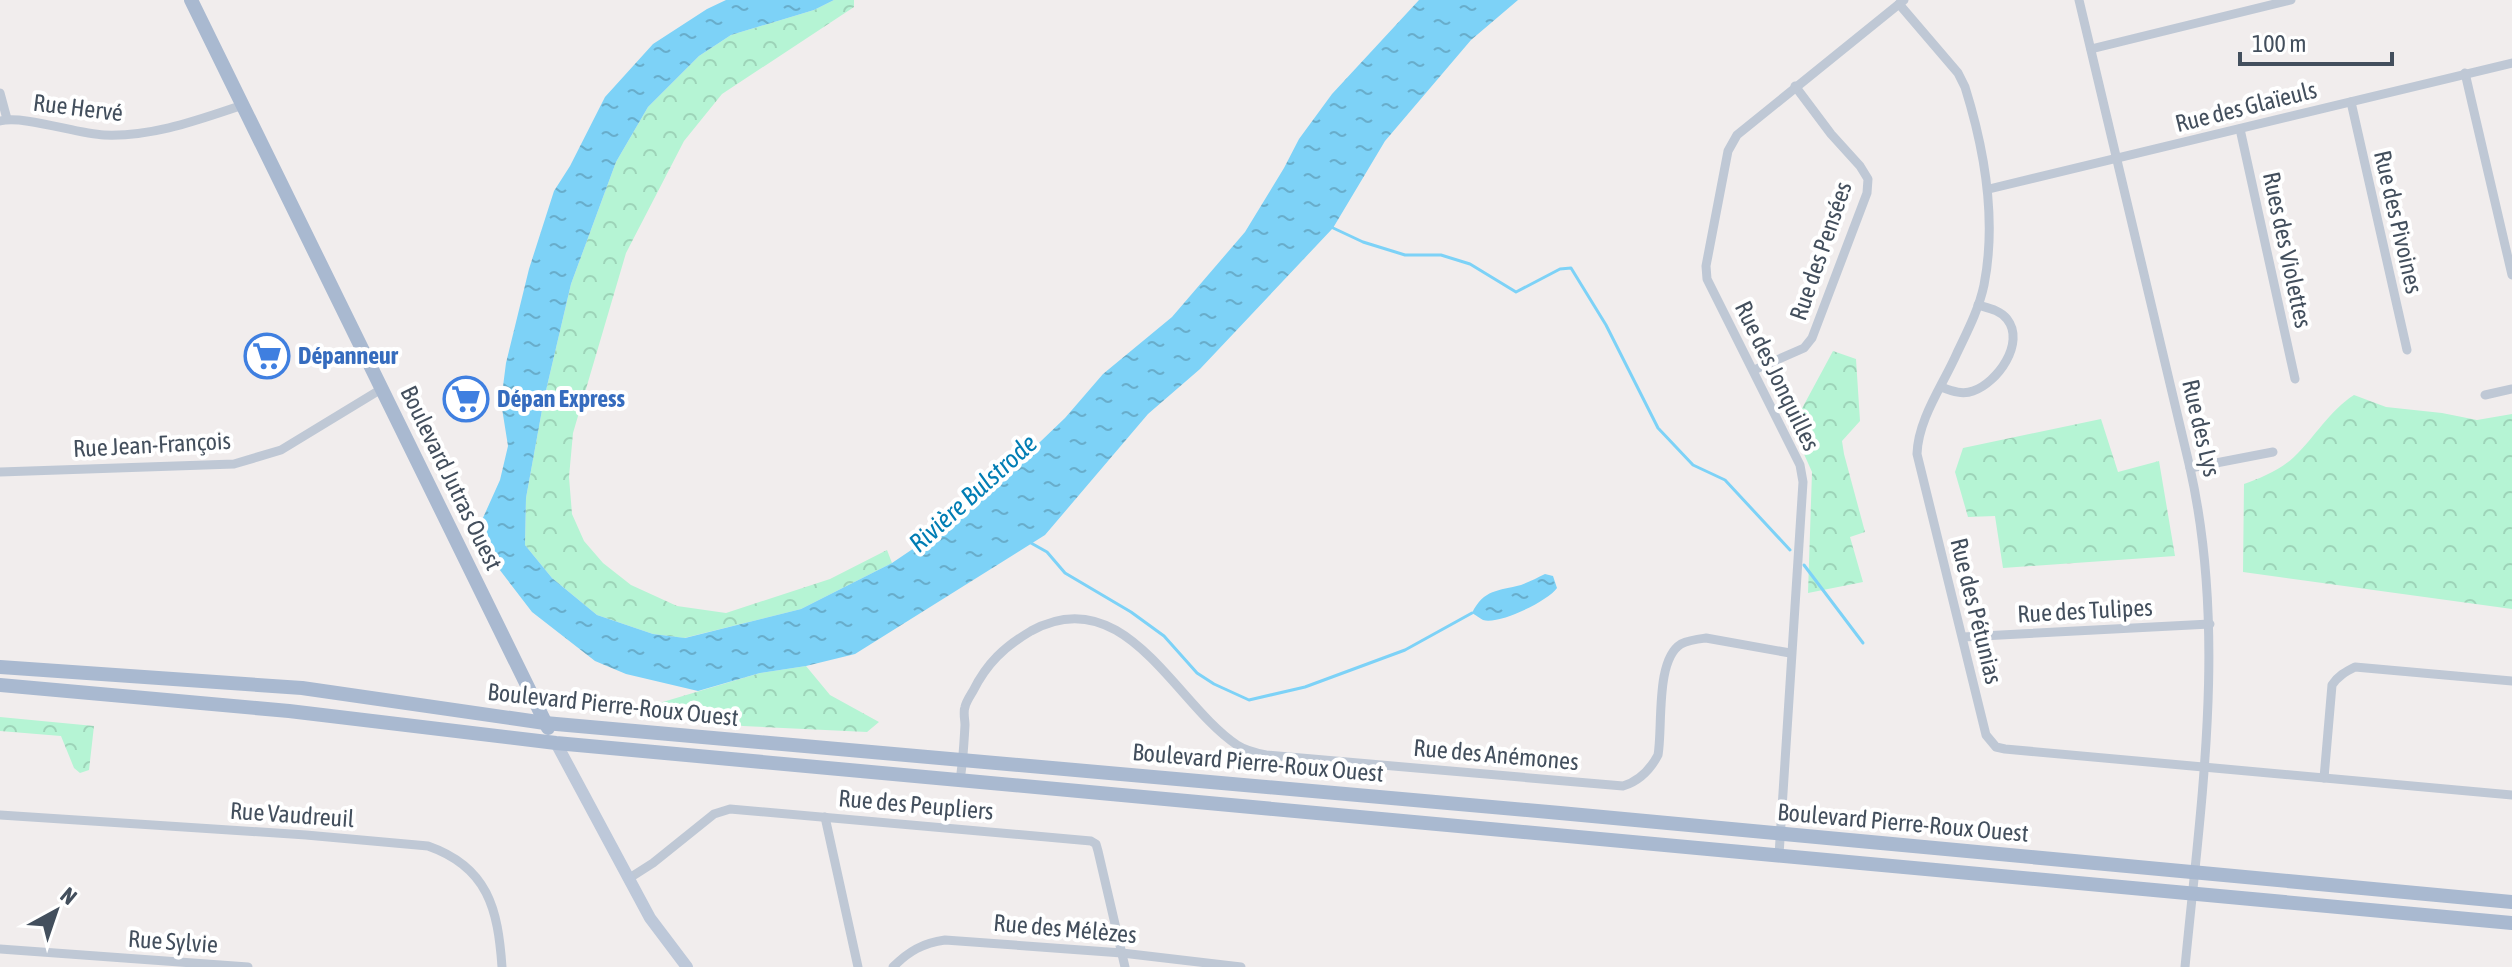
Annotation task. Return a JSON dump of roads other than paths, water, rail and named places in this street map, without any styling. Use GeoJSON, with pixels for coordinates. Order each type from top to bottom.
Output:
{"type":"FeatureCollection","features":[{"type":"Feature","properties":{"kind":"main road","name":"Boulevard Jutras Ouest"},"geometry":{"type":"LineString","coordinates":[[191,0],[545,723],[650,918],[687,967]]}},
{"type":"Feature","properties":{"kind":"main road","name":"Boulevard Pierre-Roux Ouest"},"geometry":{"type":"LineString","coordinates":[[0,667],[302,688],[545,723],[2512,902]]}},
{"type":"Feature","properties":{"kind":"main road","name":"Boulevard Pierre-Roux Ouest"},"geometry":{"type":"LineString","coordinates":[[0,685],[289,711],[556,743],[2512,923]]}},
{"type":"Feature","properties":{"kind":"street","name":"Rue des Lys"},"geometry":{"type":"LineString","coordinates":[[2079,0],[2203,529],[2210,624],[2205,766],[2185,967]]}},
{"type":"Feature","properties":{"kind":"street"},"geometry":{"type":"LineString","coordinates":[[2091,49],[2291,0]]}},
{"type":"Feature","properties":{"kind":"street","name":"Rue des Jonquilles"},"geometry":{"type":"LineString","coordinates":[[1779,855],[1803,482],[1800,465],[1707,279],[1706,266],[1728,151],[1733,141],[1795,86],[1902,2]]}},
{"type":"Feature","properties":{"kind":"street","name":"Rue des Pétunias"},"geometry":{"type":"LineString","coordinates":[[1902,2],[1958,73],[1965,87],[1989,189],[1984,287],[1919,433],[1917,454],[1986,735],[1996,747],[2512,795]]}},
{"type":"Feature","properties":{"kind":"street","name":"Rue des Glaïeuls"},"geometry":{"type":"LineString","coordinates":[[1989,189],[2512,63]]}},
{"type":"Feature","properties":{"kind":"street"},"geometry":{"type":"LineString","coordinates":[[2465,73],[2512,275]]}},
{"type":"Feature","properties":{"kind":"street","name":"Rue des Pensées"},"geometry":{"type":"LineString","coordinates":[[1754,370],[1804,348],[1812,338],[1867,193],[1868,179],[1860,166],[1795,86]]}},
{"type":"Feature","properties":{"kind":"street"},"geometry":{"type":"LineString","coordinates":[[0,93],[4,120]]}},
{"type":"Feature","properties":{"kind":"street","name":"Rue des Pivoines"},"geometry":{"type":"LineString","coordinates":[[2351,102],[2407,350]]}},
{"type":"Feature","properties":{"kind":"street","name":"Rue Hervé"},"geometry":{"type":"LineString","coordinates":[[4,120],[102,135],[142,134],[184,125],[243,105]]}},
{"type":"Feature","properties":{"kind":"street","name":"Rues des Violettes"},"geometry":{"type":"LineString","coordinates":[[2240,129],[2295,379]]}},
{"type":"Feature","properties":{"kind":"street"},"geometry":{"type":"LineString","coordinates":[[1941,387],[1959,393],[1970,392],[1997,375],[2006,361],[2012,347],[2012,329],[2007,319],[1978,305]]}},
{"type":"Feature","properties":{"kind":"street","name":"Rue Jean-François"},"geometry":{"type":"LineString","coordinates":[[0,472],[234,464],[281,450],[383,388]]}},
{"type":"Feature","properties":{"kind":"street"},"geometry":{"type":"LineString","coordinates":[[2485,395],[2512,389]]}},
{"type":"Feature","properties":{"kind":"street"},"geometry":{"type":"LineString","coordinates":[[2190,468],[2273,452]]}},
{"type":"Feature","properties":{"kind":"street","name":"Rue des Anémones"},"geometry":{"type":"LineString","coordinates":[[960,780],[965,707],[982,672],[992,659],[1018,639],[1040,627],[1065,621],[1103,624],[1125,634],[1172,678],[1229,739],[1250,752],[1623,786],[1642,777],[1658,755],[1666,665],[1678,647],[1694,639],[1719,639],[1790,653]]}},
{"type":"Feature","properties":{"kind":"street","name":"Rue des Tulipes"},"geometry":{"type":"LineString","coordinates":[[1963,637],[2210,624]]}},
{"type":"Feature","properties":{"kind":"street"},"geometry":{"type":"LineString","coordinates":[[2324,778],[2332,685],[2345,672],[2355,667],[2512,681]]}},
{"type":"Feature","properties":{"kind":"street","name":"Rue des Peupliers"},"geometry":{"type":"LineString","coordinates":[[628,879],[720,811],[730,809],[1091,841],[1098,851],[1125,967]]}},
{"type":"Feature","properties":{"kind":"street","name":"Rue Vaudreuil"},"geometry":{"type":"LineString","coordinates":[[0,815],[428,846],[447,853],[470,868],[484,886],[494,911],[502,967]]}},
{"type":"Feature","properties":{"kind":"street"},"geometry":{"type":"LineString","coordinates":[[825,817],[858,967]]}},
{"type":"Feature","properties":{"kind":"street","name":"Rue des Mélèzes"},"geometry":{"type":"LineString","coordinates":[[893,967],[915,948],[945,940],[1122,953],[1241,967]]}},
{"type":"Feature","properties":{"kind":"street","name":"Rue Sylvie"},"geometry":{"type":"LineString","coordinates":[[0,949],[248,967]]}},
{"type":"Feature","properties":{"kind":"water"},"geometry":{"type":"Polygon","coordinates":[[[726,0],[834,0],[814,10],[731,35],[699,56],[648,107],[616,162],[571,284],[544,399],[526,498],[525,545],[552,578],[597,615],[653,634],[685,638],[801,609],[892,563],[966,513],[1065,418],[1103,374],[1172,317],[1245,232],[1299,139],[1332,94],[1419,0],[1518,0],[1471,40],[1385,141],[1333,228],[1200,369],[1148,414],[1045,535],[855,654],[760,673],[698,691],[626,674],[595,661],[532,612],[496,565],[482,520],[500,480],[508,446],[501,402],[506,363],[529,269],[554,191],[605,97],[653,44],[726,0]]]}},
{"type":"Feature","properties":{"kind":"water"},"geometry":{"type":"Polygon","coordinates":[[[1545,574],[1553,576],[1557,588],[1534,605],[1511,616],[1490,621],[1472,613],[1487,595],[1545,574]]]}},
{"type":"Feature","properties":{"kind":"waterway"},"geometry":{"type":"LineString","coordinates":[[1331,227],[1363,242],[1405,255],[1441,255],[1470,264],[1516,292],[1560,269],[1571,268],[1606,325],[1658,428],[1693,465],[1725,480],[1790,550]]}},
{"type":"Feature","properties":{"kind":"waterway"},"geometry":{"type":"LineString","coordinates":[[1031,543],[1047,552],[1065,573],[1131,612],[1164,636],[1197,673],[1249,700],[1305,687],[1405,650],[1472,613]]}},
{"type":"Feature","properties":{"kind":"waterway"},"geometry":{"type":"LineString","coordinates":[[1804,565],[1863,643]]}},
{"type":"Feature","properties":{"kind":"place","name":"Dépanneur"},"geometry":{"type":"Point","coordinates":[267,356]}},
{"type":"Feature","properties":{"kind":"place","name":"Dépan Express"},"geometry":{"type":"Point","coordinates":[466,399]}},
{"type":"Feature","properties":{"kind":"water label","name":"Rivière Bulstrode"},"geometry":{"type":"Point","coordinates":[973,493]}}]}
